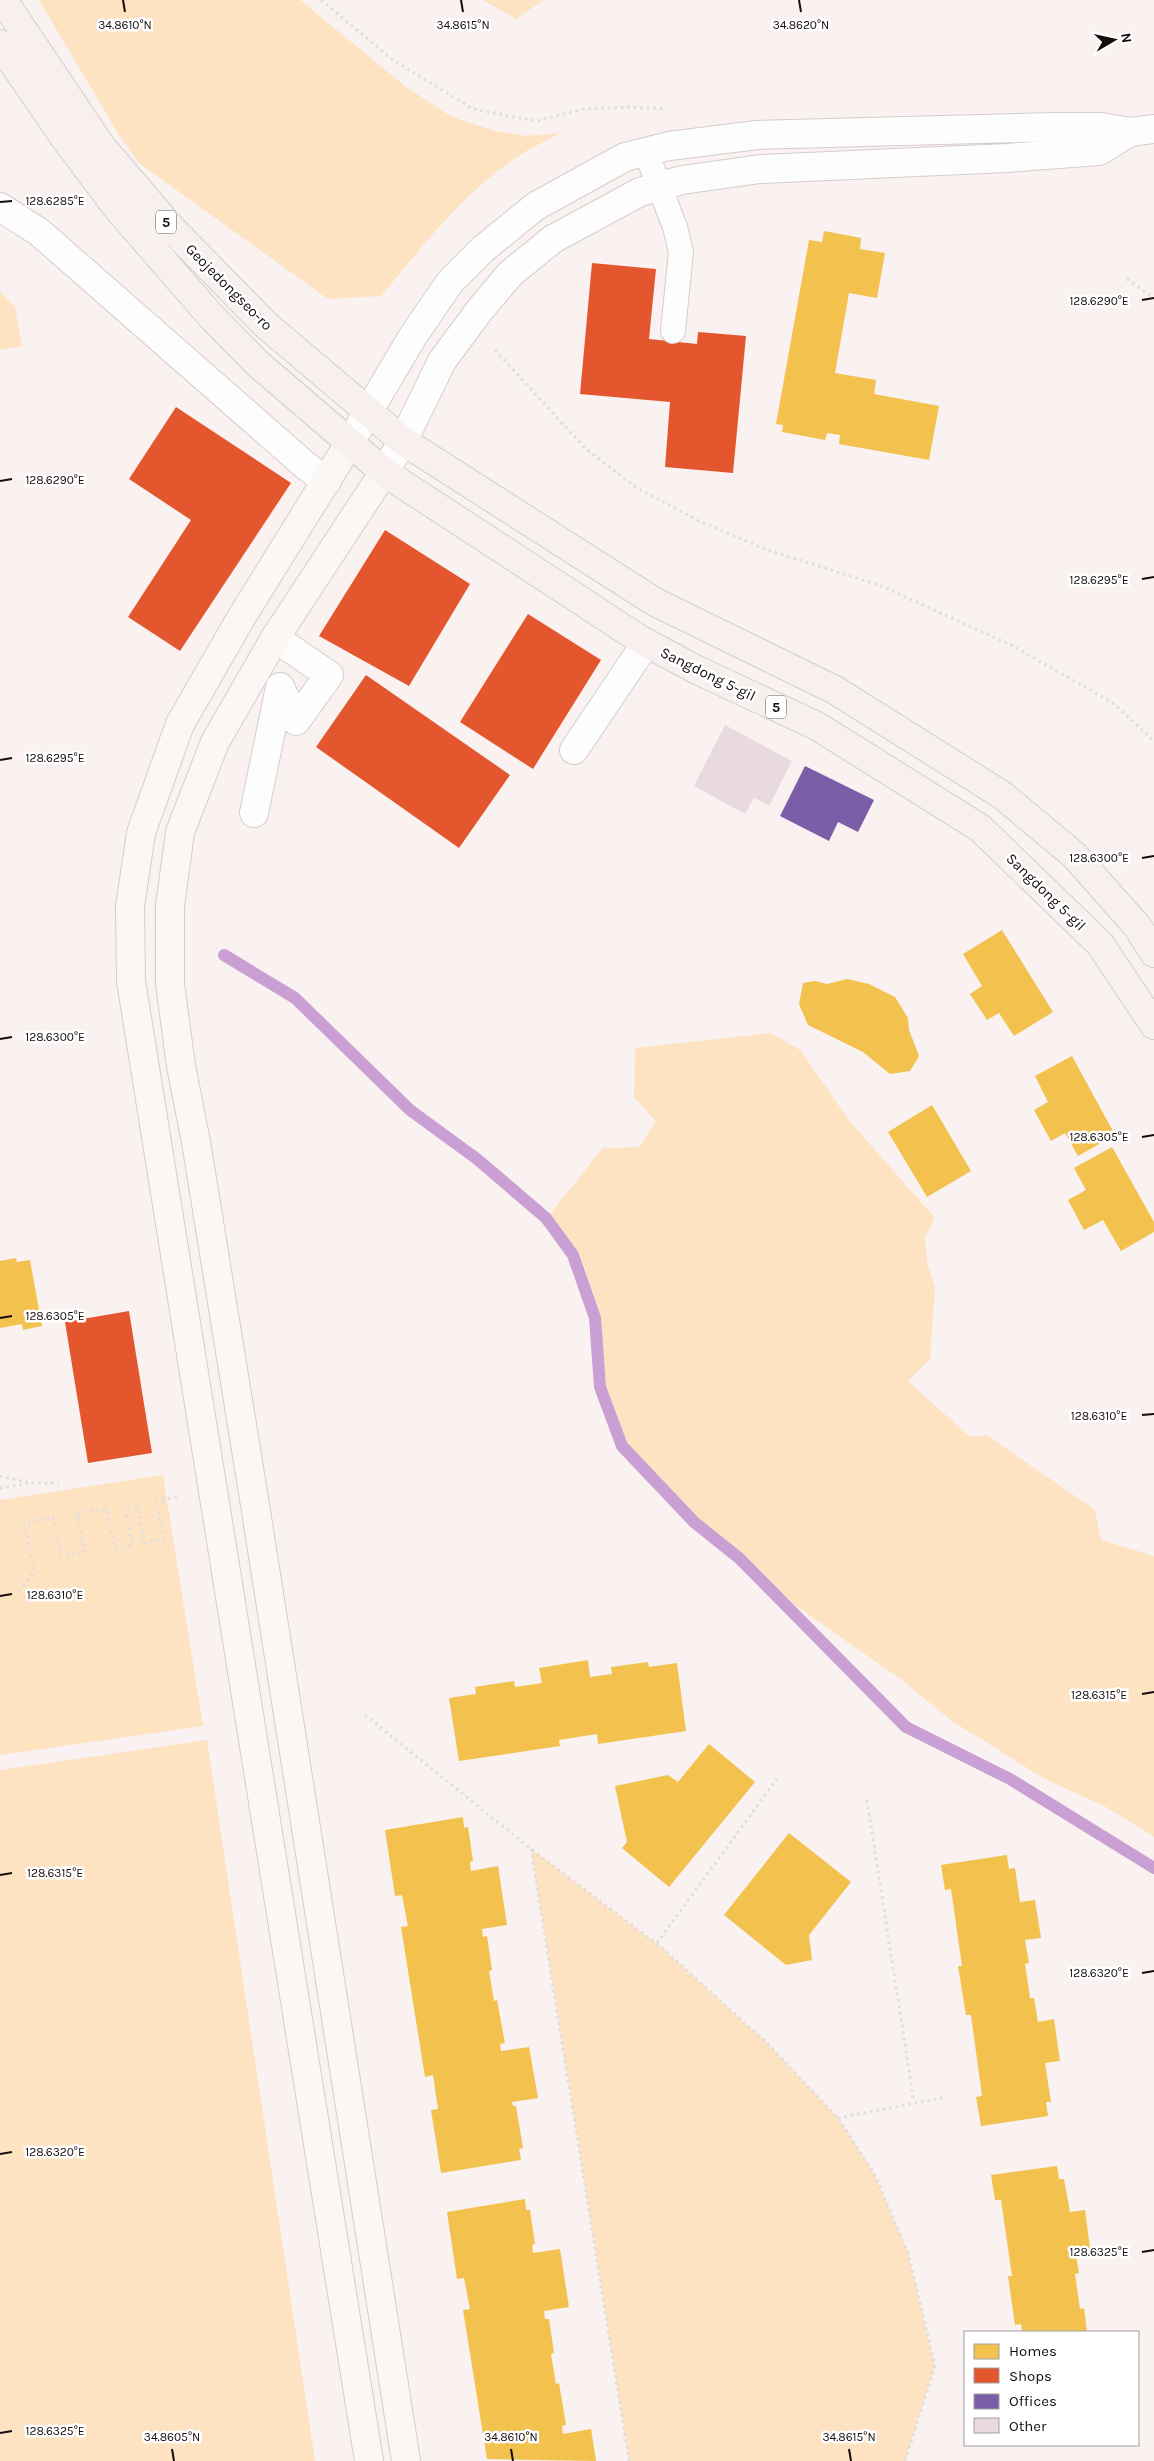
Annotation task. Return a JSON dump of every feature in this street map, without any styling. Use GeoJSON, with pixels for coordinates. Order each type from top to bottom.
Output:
{"type":"FeatureCollection","features":[{"type":"Feature","properties":{"kind":"main road","name":"Geojedongseo-ro"},"geometry":{"type":"LineString","coordinates":[[3,0],[101,146],[171,228],[266,326],[367,413]]}},
{"type":"Feature","properties":{"kind":"main road","name":"Geojedongseo-ro"},"geometry":{"type":"LineString","coordinates":[[0,44],[64,137],[118,209],[210,315],[257,362],[349,444]]}},
{"type":"Feature","properties":{"kind":"main road","name":"5"},"geometry":{"type":"LineString","coordinates":[[367,413],[403,441],[655,602],[835,690],[1002,795],[1074,855],[1137,926],[1154,952]]}},
{"type":"Feature","properties":{"kind":"main road","name":"Sangdong 5-gil"},"geometry":{"type":"LineString","coordinates":[[349,444],[384,472],[646,643],[697,670],[817,726],[980,828],[1100,944],[1154,1025]]}},
{"type":"Feature","properties":{"kind":"street"},"geometry":{"type":"LineString","coordinates":[[369,2461],[131,981],[130,906],[141,833],[180,724],[241,618],[327,481],[413,336],[450,282],[483,249],[536,206],[625,157],[669,146],[757,135],[1055,127],[1101,127],[1142,131]]}},
{"type":"Feature","properties":{"kind":"street"},"geometry":{"type":"LineString","coordinates":[[406,2461],[254,1496],[196,1142],[181,1066],[170,984],[170,906],[180,832],[215,742],[275,638],[403,441],[442,361],[478,311],[510,274],[553,239],[609,207],[640,192],[682,180],[760,169],[979,160],[1099,151],[1142,131]]}},
{"type":"Feature","properties":{"kind":"street"},"geometry":{"type":"LineString","coordinates":[[0,207],[39,232],[306,466],[327,481]]}},
{"type":"Feature","properties":{"kind":"street"},"geometry":{"type":"LineString","coordinates":[[254,813],[280,687],[296,721],[329,675],[275,638]]}},
{"type":"Feature","properties":{"kind":"street"},"geometry":{"type":"LineString","coordinates":[[574,750],[646,643]]}},
{"type":"Feature","properties":{"kind":"lane"},"geometry":{"type":"LineString","coordinates":[[646,152],[675,227],[681,252],[673,331]]}},
{"type":"Feature","properties":{"kind":"path"},"geometry":{"type":"LineString","coordinates":[[321,0],[393,60],[473,109],[536,121],[583,109],[632,107],[668,109]]}},
{"type":"Feature","properties":{"kind":"path"},"geometry":{"type":"LineString","coordinates":[[1127,279],[1154,298]]}},
{"type":"Feature","properties":{"kind":"path"},"geometry":{"type":"LineString","coordinates":[[494,349],[585,448],[637,488],[699,521],[767,550],[879,585],[1011,645],[1114,703],[1154,741]]}},
{"type":"Feature","properties":{"kind":"path"},"geometry":{"type":"LineString","coordinates":[[0,1476],[30,1483]]}},
{"type":"Feature","properties":{"kind":"path"},"geometry":{"type":"LineString","coordinates":[[0,1488],[30,1483],[60,1483]]}},
{"type":"Feature","properties":{"kind":"path"},"geometry":{"type":"LineString","coordinates":[[19,1591],[34,1572],[24,1523],[53,1517],[61,1556],[85,1552],[77,1514],[106,1508],[114,1549],[132,1545],[125,1508],[138,1506],[145,1543],[164,1539],[156,1501],[182,1496]]}},
{"type":"Feature","properties":{"kind":"path"},"geometry":{"type":"LineString","coordinates":[[365,1715],[531,1849],[656,1943],[766,2042],[838,2118],[874,2173],[908,2252],[935,2366],[905,2461]]}},
{"type":"Feature","properties":{"kind":"path"},"geometry":{"type":"LineString","coordinates":[[656,1943],[779,1776]]}},
{"type":"Feature","properties":{"kind":"path"},"geometry":{"type":"LineString","coordinates":[[867,1800],[914,2102]]}},
{"type":"Feature","properties":{"kind":"path"},"geometry":{"type":"LineString","coordinates":[[531,1849],[629,2461]]}},
{"type":"Feature","properties":{"kind":"path"},"geometry":{"type":"LineString","coordinates":[[838,2118],[947,2097]]}},
{"type":"Feature","properties":{"kind":"shaded area"},"geometry":{"type":"Polygon","coordinates":[[[39,0],[300,0],[406,87],[452,117],[496,131],[526,136],[560,133],[517,157],[479,187],[444,222],[381,296],[328,299],[139,163],[117,132],[39,0]]]}},
{"type":"Feature","properties":{"kind":"shaded area"},"geometry":{"type":"Polygon","coordinates":[[[483,0],[544,0],[516,19],[483,0]]]}},
{"type":"Feature","properties":{"kind":"shaded area"},"geometry":{"type":"Polygon","coordinates":[[[0,291],[15,307],[22,346],[0,350],[0,291]]]}},
{"type":"Feature","properties":{"kind":"shaded area"},"geometry":{"type":"Polygon","coordinates":[[[771,1033],[800,1050],[851,1123],[935,1218],[925,1237],[927,1262],[935,1287],[930,1359],[908,1381],[970,1437],[987,1435],[1095,1510],[1101,1540],[1154,1556],[1154,1837],[1106,1807],[1045,1779],[952,1721],[902,1680],[782,1596],[743,1555],[694,1515],[627,1444],[606,1386],[600,1315],[580,1254],[550,1214],[603,1148],[639,1147],[656,1122],[634,1097],[635,1048],[771,1033]]]}},
{"type":"Feature","properties":{"kind":"shaded area"},"geometry":{"type":"Polygon","coordinates":[[[163,1475],[203,1726],[0,1755],[0,1500],[163,1475]]]}},
{"type":"Feature","properties":{"kind":"shaded area"},"geometry":{"type":"Polygon","coordinates":[[[207,1740],[315,2461],[0,2461],[0,1770],[207,1740]]]}},
{"type":"Feature","properties":{"kind":"shaded area"},"geometry":{"type":"Polygon","coordinates":[[[531,1849],[661,1947],[766,2042],[838,2118],[874,2173],[908,2253],[935,2366],[905,2461],[629,2461],[531,1849]]]}},
{"type":"Feature","properties":{"kind":"building: Homes"},"geometry":{"type":"Polygon","coordinates":[[[824,231],[861,238],[860,249],[885,253],[877,298],[849,293],[835,373],[876,380],[874,394],[939,406],[929,460],[839,444],[840,435],[827,433],[825,440],[782,432],[783,425],[776,424],[809,240],[822,242],[824,231]]]}},
{"type":"Feature","properties":{"kind":"building: Homes"},"geometry":{"type":"Polygon","coordinates":[[[1002,930],[1053,1012],[1014,1036],[999,1013],[987,1020],[970,994],[982,986],[963,954],[1002,930]]]}},
{"type":"Feature","properties":{"kind":"building: Homes"},"geometry":{"type":"Polygon","coordinates":[[[847,979],[869,984],[895,997],[908,1018],[909,1030],[919,1056],[910,1071],[890,1074],[863,1052],[808,1025],[799,1004],[803,983],[815,981],[827,984],[847,979]]]}},
{"type":"Feature","properties":{"kind":"building: Homes"},"geometry":{"type":"Polygon","coordinates":[[[1072,1056],[1115,1135],[1078,1156],[1065,1133],[1051,1141],[1034,1110],[1048,1102],[1035,1076],[1072,1056]]]}},
{"type":"Feature","properties":{"kind":"building: Homes"},"geometry":{"type":"Polygon","coordinates":[[[932,1105],[971,1171],[927,1197],[888,1132],[932,1105]]]}},
{"type":"Feature","properties":{"kind":"building: Homes"},"geometry":{"type":"Polygon","coordinates":[[[1112,1147],[1154,1222],[1154,1232],[1121,1251],[1103,1220],[1084,1230],[1068,1200],[1086,1190],[1074,1168],[1112,1147]]]}},
{"type":"Feature","properties":{"kind":"building: Homes"},"geometry":{"type":"Polygon","coordinates":[[[16,1258],[17,1262],[30,1260],[42,1326],[23,1330],[22,1324],[0,1328],[0,1261],[16,1258]]]}},
{"type":"Feature","properties":{"kind":"building: Homes"},"geometry":{"type":"Polygon","coordinates":[[[588,1660],[590,1677],[612,1674],[611,1667],[648,1662],[649,1667],[677,1663],[686,1731],[598,1744],[597,1734],[559,1740],[560,1746],[459,1761],[449,1698],[476,1694],[475,1687],[514,1681],[515,1687],[542,1683],[539,1668],[588,1660]]]}},
{"type":"Feature","properties":{"kind":"building: Homes"},"geometry":{"type":"Polygon","coordinates":[[[709,1744],[755,1782],[669,1887],[622,1848],[627,1842],[615,1786],[668,1775],[678,1782],[709,1744]]]}},
{"type":"Feature","properties":{"kind":"building: Homes"},"geometry":{"type":"Polygon","coordinates":[[[463,1817],[464,1828],[468,1827],[473,1861],[470,1862],[471,1871],[498,1866],[507,1925],[482,1929],[483,1937],[487,1936],[492,1970],[489,1971],[494,2001],[497,2000],[505,2043],[500,2044],[501,2051],[529,2047],[538,2098],[512,2102],[513,2106],[516,2106],[523,2148],[519,2149],[521,2160],[441,2173],[431,2110],[438,2109],[433,2075],[425,2077],[401,1927],[408,1926],[402,1895],[395,1896],[385,1830],[463,1817]]]}},
{"type":"Feature","properties":{"kind":"building: Homes"},"geometry":{"type":"Polygon","coordinates":[[[789,1833],[851,1882],[809,1935],[812,1960],[786,1965],[724,1915],[789,1833]]]}},
{"type":"Feature","properties":{"kind":"building: Homes"},"geometry":{"type":"Polygon","coordinates":[[[1007,1855],[1009,1869],[1015,1868],[1020,1902],[1035,1900],[1041,1938],[1025,1940],[1029,1963],[1025,1964],[1030,1998],[1034,1998],[1038,2022],[1054,2019],[1060,2061],[1045,2063],[1051,2102],[1046,2102],[1048,2116],[981,2126],[976,2097],[982,2096],[971,2015],[966,2015],[958,1966],[962,1966],[951,1889],[945,1890],[941,1865],[1007,1855]]]}},
{"type":"Feature","properties":{"kind":"building: Homes"},"geometry":{"type":"Polygon","coordinates":[[[1057,2166],[1059,2179],[1064,2179],[1070,2212],[1085,2210],[1090,2248],[1075,2250],[1079,2273],[1075,2274],[1080,2309],[1084,2308],[1087,2331],[1022,2331],[1021,2324],[1015,2325],[1008,2276],[1012,2276],[1001,2200],[995,2200],[991,2175],[1057,2166]]]}},
{"type":"Feature","properties":{"kind":"building: Homes"},"geometry":{"type":"Polygon","coordinates":[[[525,2199],[526,2210],[530,2210],[535,2244],[532,2245],[533,2253],[560,2249],[569,2307],[544,2311],[545,2319],[549,2319],[554,2353],[551,2354],[556,2384],[559,2383],[566,2425],[562,2426],[563,2434],[591,2429],[596,2461],[487,2459],[463,2310],[470,2309],[464,2278],[457,2279],[447,2212],[525,2199]]]}},
{"type":"Feature","properties":{"kind":"building: Shops"},"geometry":{"type":"Polygon","coordinates":[[[592,263],[656,269],[649,339],[697,344],[698,332],[746,336],[733,473],[665,467],[670,402],[580,394],[592,263]]]}},
{"type":"Feature","properties":{"kind":"building: Shops"},"geometry":{"type":"Polygon","coordinates":[[[176,407],[291,483],[180,651],[128,617],[191,520],[129,479],[176,407]]]}},
{"type":"Feature","properties":{"kind":"building: Shops"},"geometry":{"type":"Polygon","coordinates":[[[385,530],[470,584],[409,686],[319,636],[385,530]]]}},
{"type":"Feature","properties":{"kind":"building: Shops"},"geometry":{"type":"Polygon","coordinates":[[[528,614],[601,660],[533,769],[460,722],[528,614]]]}},
{"type":"Feature","properties":{"kind":"building: Shops"},"geometry":{"type":"Polygon","coordinates":[[[366,675],[510,775],[459,848],[316,747],[366,675]]]}},
{"type":"Feature","properties":{"kind":"building: Shops"},"geometry":{"type":"Polygon","coordinates":[[[129,1311],[152,1453],[88,1463],[65,1322],[129,1311]]]}},
{"type":"Feature","properties":{"kind":"building: Offices"},"geometry":{"type":"Polygon","coordinates":[[[805,766],[874,800],[858,832],[838,822],[829,841],[780,816],[805,766]]]}},
{"type":"Feature","properties":{"kind":"building: Other"},"geometry":{"type":"Polygon","coordinates":[[[725,725],[792,761],[769,806],[754,798],[745,814],[694,786],[725,725]]]}},
{"type":"Feature","properties":{"kind":"waterway"},"geometry":{"type":"LineString","coordinates":[[224,955],[295,998],[410,1110],[477,1159],[546,1218],[573,1255],[595,1318],[600,1387],[622,1446],[694,1522],[739,1558],[906,1727],[1010,1779],[1154,1868]]}}]}
